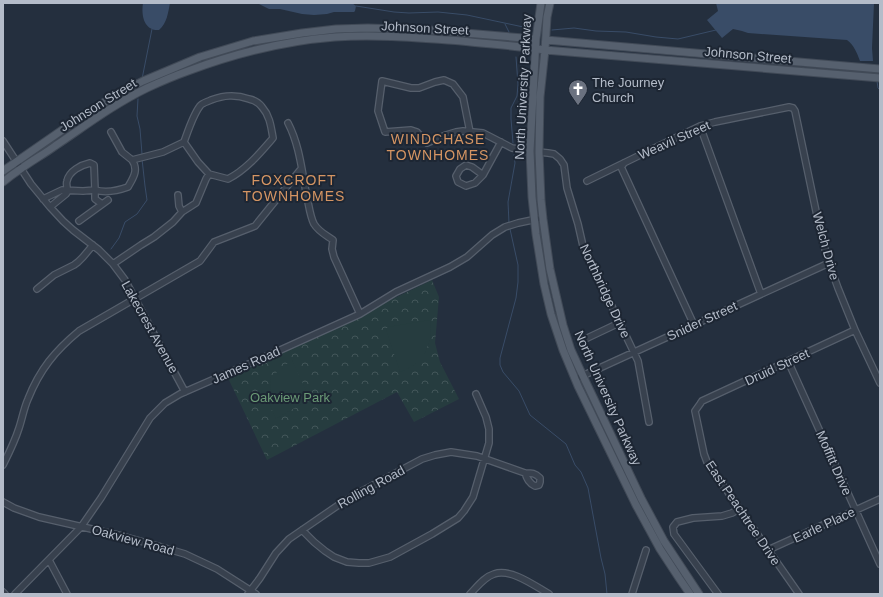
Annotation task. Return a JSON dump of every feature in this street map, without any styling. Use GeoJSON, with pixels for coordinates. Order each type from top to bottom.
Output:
{"type":"FeatureCollection","features":[{"type":"Feature","properties":{"kind":"main road","name":"North University Parkway"},"geometry":{"type":"LineString","coordinates":[[541,3],[536,39],[530,152],[532,198],[540,263],[551,314],[562,350],[636,505],[647,526],[690,594]]}},
{"type":"Feature","properties":{"kind":"main road","name":"North University Parkway"},"geometry":{"type":"LineString","coordinates":[[550,3],[547,17],[540,97],[539,152],[543,219],[550,269],[561,318],[571,350],[652,520],[699,594]]}},
{"type":"Feature","properties":{"kind":"main road","name":"Johnson Street"},"geometry":{"type":"LineString","coordinates":[[3,171],[114,96],[143,81],[200,57],[253,41],[302,32],[368,28],[429,30],[536,39]]}},
{"type":"Feature","properties":{"kind":"main road","name":"Johnson Street"},"geometry":{"type":"LineString","coordinates":[[3,182],[21,168],[108,110],[147,88],[207,64],[249,51],[310,40],[361,36],[422,38],[545,50],[880,78]]}},
{"type":"Feature","properties":{"kind":"main road","name":"Johnson Street"},"geometry":{"type":"LineString","coordinates":[[546,40],[880,69]]}},
{"type":"Feature","properties":{"kind":"street","name":"Johnson Street"},"geometry":{"type":"LineString","coordinates":[[536,39],[546,40]]}},
{"type":"Feature","properties":{"kind":"street"},"geometry":{"type":"LineString","coordinates":[[470,132],[463,98],[453,84],[444,80],[420,88],[411,88],[382,81],[378,111],[385,132],[411,130],[417,132],[427,143],[456,132],[483,133],[512,148],[530,152]]}},
{"type":"Feature","properties":{"kind":"street"},"geometry":{"type":"LineString","coordinates":[[132,160],[163,152],[184,142],[201,104],[216,98],[232,95],[253,100],[262,106],[270,122],[273,138],[260,153],[228,179],[209,174],[198,162],[184,142]]}},
{"type":"Feature","properties":{"kind":"street","name":"Weavil Street"},"geometry":{"type":"LineString","coordinates":[[587,181],[700,126],[789,107]]}},
{"type":"Feature","properties":{"kind":"street","name":"Welch Drive"},"geometry":{"type":"LineString","coordinates":[[789,107],[793,108],[795,111],[821,235],[829,263],[855,330],[880,383]]}},
{"type":"Feature","properties":{"kind":"street"},"geometry":{"type":"LineString","coordinates":[[288,123],[294,135],[314,224],[320,232],[333,240],[332,249],[334,257],[360,314]]}},
{"type":"Feature","properties":{"kind":"street"},"geometry":{"type":"LineString","coordinates":[[700,126],[761,294]]}},
{"type":"Feature","properties":{"kind":"street"},"geometry":{"type":"LineString","coordinates":[[43,199],[62,190],[94,190],[102,192],[118,191],[128,187],[135,172],[135,164],[122,152],[111,132]]}},
{"type":"Feature","properties":{"kind":"street","name":"Lakecrest Avenue"},"geometry":{"type":"LineString","coordinates":[[3,141],[31,184],[50,207],[63,221],[93,245],[113,264],[125,280],[185,392]]}},
{"type":"Feature","properties":{"kind":"street"},"geometry":{"type":"LineString","coordinates":[[483,175],[472,166],[466,165],[460,169],[456,176],[458,182],[466,186],[475,183],[483,175],[501,142]]}},
{"type":"Feature","properties":{"kind":"street","name":"Northbridge Drive"},"geometry":{"type":"LineString","coordinates":[[539,152],[554,154],[564,165],[567,188],[583,246],[638,361],[649,422]]}},
{"type":"Feature","properties":{"kind":"street"},"geometry":{"type":"LineString","coordinates":[[68,191],[66,182],[69,176],[74,170],[90,163],[94,165],[95,199],[102,204]]}},
{"type":"Feature","properties":{"kind":"street"},"geometry":{"type":"LineString","coordinates":[[624,163],[621,167],[694,325]]}},
{"type":"Feature","properties":{"kind":"street"},"geometry":{"type":"LineString","coordinates":[[3,465],[19,430],[27,400],[36,381],[44,368],[63,345],[79,331],[200,261],[214,242],[255,226],[301,169]]}},
{"type":"Feature","properties":{"kind":"street"},"geometry":{"type":"LineString","coordinates":[[113,264],[140,244],[154,237],[173,222],[182,212],[196,203],[209,174]]}},
{"type":"Feature","properties":{"kind":"street"},"geometry":{"type":"LineString","coordinates":[[50,207],[68,191]]}},
{"type":"Feature","properties":{"kind":"street"},"geometry":{"type":"LineString","coordinates":[[178,195],[182,212]]}},
{"type":"Feature","properties":{"kind":"street"},"geometry":{"type":"LineString","coordinates":[[79,220],[108,200]]}},
{"type":"Feature","properties":{"kind":"street","name":"James Road"},"geometry":{"type":"LineString","coordinates":[[15,594],[81,527],[101,498],[150,418],[165,403],[185,392],[360,314],[396,292],[456,263],[471,254],[499,230],[513,224],[543,219]]}},
{"type":"Feature","properties":{"kind":"street"},"geometry":{"type":"LineString","coordinates":[[37,289],[54,275],[78,262],[93,245]]}},
{"type":"Feature","properties":{"kind":"street","name":"Snider Street"},"geometry":{"type":"LineString","coordinates":[[576,380],[829,263]]}},
{"type":"Feature","properties":{"kind":"street"},"geometry":{"type":"LineString","coordinates":[[581,341],[619,323]]}},
{"type":"Feature","properties":{"kind":"street","name":"Druid Street"},"geometry":{"type":"LineString","coordinates":[[700,404],[702,401],[855,330]]}},
{"type":"Feature","properties":{"kind":"street","name":"Moffitt Drive"},"geometry":{"type":"LineString","coordinates":[[788,361],[880,564]]}},
{"type":"Feature","properties":{"kind":"street"},"geometry":{"type":"LineString","coordinates":[[302,530],[314,542],[334,557],[347,562],[359,564],[369,563],[390,557],[458,518],[473,497],[488,443],[489,429],[486,416],[476,394]]}},
{"type":"Feature","properties":{"kind":"street","name":"East Peachtree Drive"},"geometry":{"type":"LineString","coordinates":[[700,404],[695,411],[707,462],[799,594]]}},
{"type":"Feature","properties":{"kind":"street","name":"Rolling Road"},"geometry":{"type":"LineString","coordinates":[[252,593],[276,553],[290,539],[337,506],[422,459],[451,452],[477,456],[525,473]]}},
{"type":"Feature","properties":{"kind":"street","name":"Earle Place"},"geometry":{"type":"LineString","coordinates":[[768,550],[880,499]]}},
{"type":"Feature","properties":{"kind":"street","name":"Oakview Road"},"geometry":{"type":"LineString","coordinates":[[3,502],[19,510],[39,517],[185,554],[217,569],[252,593]]}},
{"type":"Feature","properties":{"kind":"street"},"geometry":{"type":"LineString","coordinates":[[718,594],[674,534],[673,527],[677,522],[693,518],[722,516],[739,509]]}},
{"type":"Feature","properties":{"kind":"street"},"geometry":{"type":"LineString","coordinates":[[632,594],[646,550]]}},
{"type":"Feature","properties":{"kind":"street"},"geometry":{"type":"LineString","coordinates":[[49,560],[67,594]]}},
{"type":"Feature","properties":{"kind":"street"},"geometry":{"type":"LineString","coordinates":[[470,594],[487,578],[495,574],[503,573],[512,574],[549,594]]}},
{"type":"Feature","properties":{"kind":"green space","name":"Oakview Park"},"geometry":{"type":"Polygon","coordinates":[[[432,280],[439,297],[435,343],[440,362],[459,399],[414,422],[397,392],[267,460],[228,378],[432,280]]]}},
{"type":"Feature","properties":{"kind":"green space"},"geometry":{"type":"Polygon","coordinates":[[[430,320],[431,337],[425,353],[415,364],[400,372],[386,329],[388,327],[430,320]]]}},
{"type":"Feature","properties":{"kind":"green space"},"geometry":{"type":"Polygon","coordinates":[[[292,360],[309,397],[308,400],[276,419],[269,403],[271,377],[292,360]]]}},
{"type":"Feature","properties":{"kind":"water"},"geometry":{"type":"Polygon","coordinates":[[[143,3],[170,3],[168,14],[159,30],[154,30],[147,25],[143,17],[143,3]]]}},
{"type":"Feature","properties":{"kind":"water"},"geometry":{"type":"Polygon","coordinates":[[[257,3],[352,3],[356,6],[354,12],[334,12],[314,15],[280,9],[269,9],[257,3]]]}},
{"type":"Feature","properties":{"kind":"water"},"geometry":{"type":"Polygon","coordinates":[[[716,3],[874,3],[872,48],[873,61],[860,61],[853,47],[847,40],[748,33],[733,29],[722,38],[707,20],[718,11],[716,3]]]}},
{"type":"Feature","properties":{"kind":"waterway"},"geometry":{"type":"LineString","coordinates":[[356,6],[394,12],[438,12],[467,15],[528,28]]}},
{"type":"Feature","properties":{"kind":"waterway"},"geometry":{"type":"LineString","coordinates":[[505,24],[509,32]]}},
{"type":"Feature","properties":{"kind":"waterway"},"geometry":{"type":"LineString","coordinates":[[552,30],[574,28],[596,31],[626,32],[678,39],[716,30]]}},
{"type":"Feature","properties":{"kind":"waterway"},"geometry":{"type":"LineString","coordinates":[[142,79],[152,29]]}},
{"type":"Feature","properties":{"kind":"waterway"},"geometry":{"type":"LineString","coordinates":[[513,143],[511,108],[517,96],[518,84],[516,57]]}},
{"type":"Feature","properties":{"kind":"waterway"},"geometry":{"type":"LineString","coordinates":[[877,81],[878,88],[880,90]]}},
{"type":"Feature","properties":{"kind":"waterway"},"geometry":{"type":"LineString","coordinates":[[138,99],[137,116],[140,129],[142,154]]}},
{"type":"Feature","properties":{"kind":"waterway"},"geometry":{"type":"LineString","coordinates":[[509,223],[508,202],[515,163],[514,155]]}},
{"type":"Feature","properties":{"kind":"waterway"},"geometry":{"type":"LineString","coordinates":[[111,249],[119,238],[125,222],[137,214],[147,200],[142,159]]}},
{"type":"Feature","properties":{"kind":"waterway"},"geometry":{"type":"LineString","coordinates":[[510,229],[518,265],[518,282],[516,298],[500,358],[500,365],[503,372],[519,391],[530,415],[566,444],[575,465],[581,472],[588,488],[605,574],[607,594]]}},
{"type":"Feature","properties":{"kind":"place","name":"The Journey Church"},"geometry":{"type":"Point","coordinates":[578,106]}},
{"type":"Feature","properties":{"kind":"district","name":"WINDCHASE TOWNHOMES"},"geometry":{"type":"Point","coordinates":[438,148]}},
{"type":"Feature","properties":{"kind":"district","name":"FOXCROFT TOWNHOMES"},"geometry":{"type":"Point","coordinates":[294,188]}}]}
